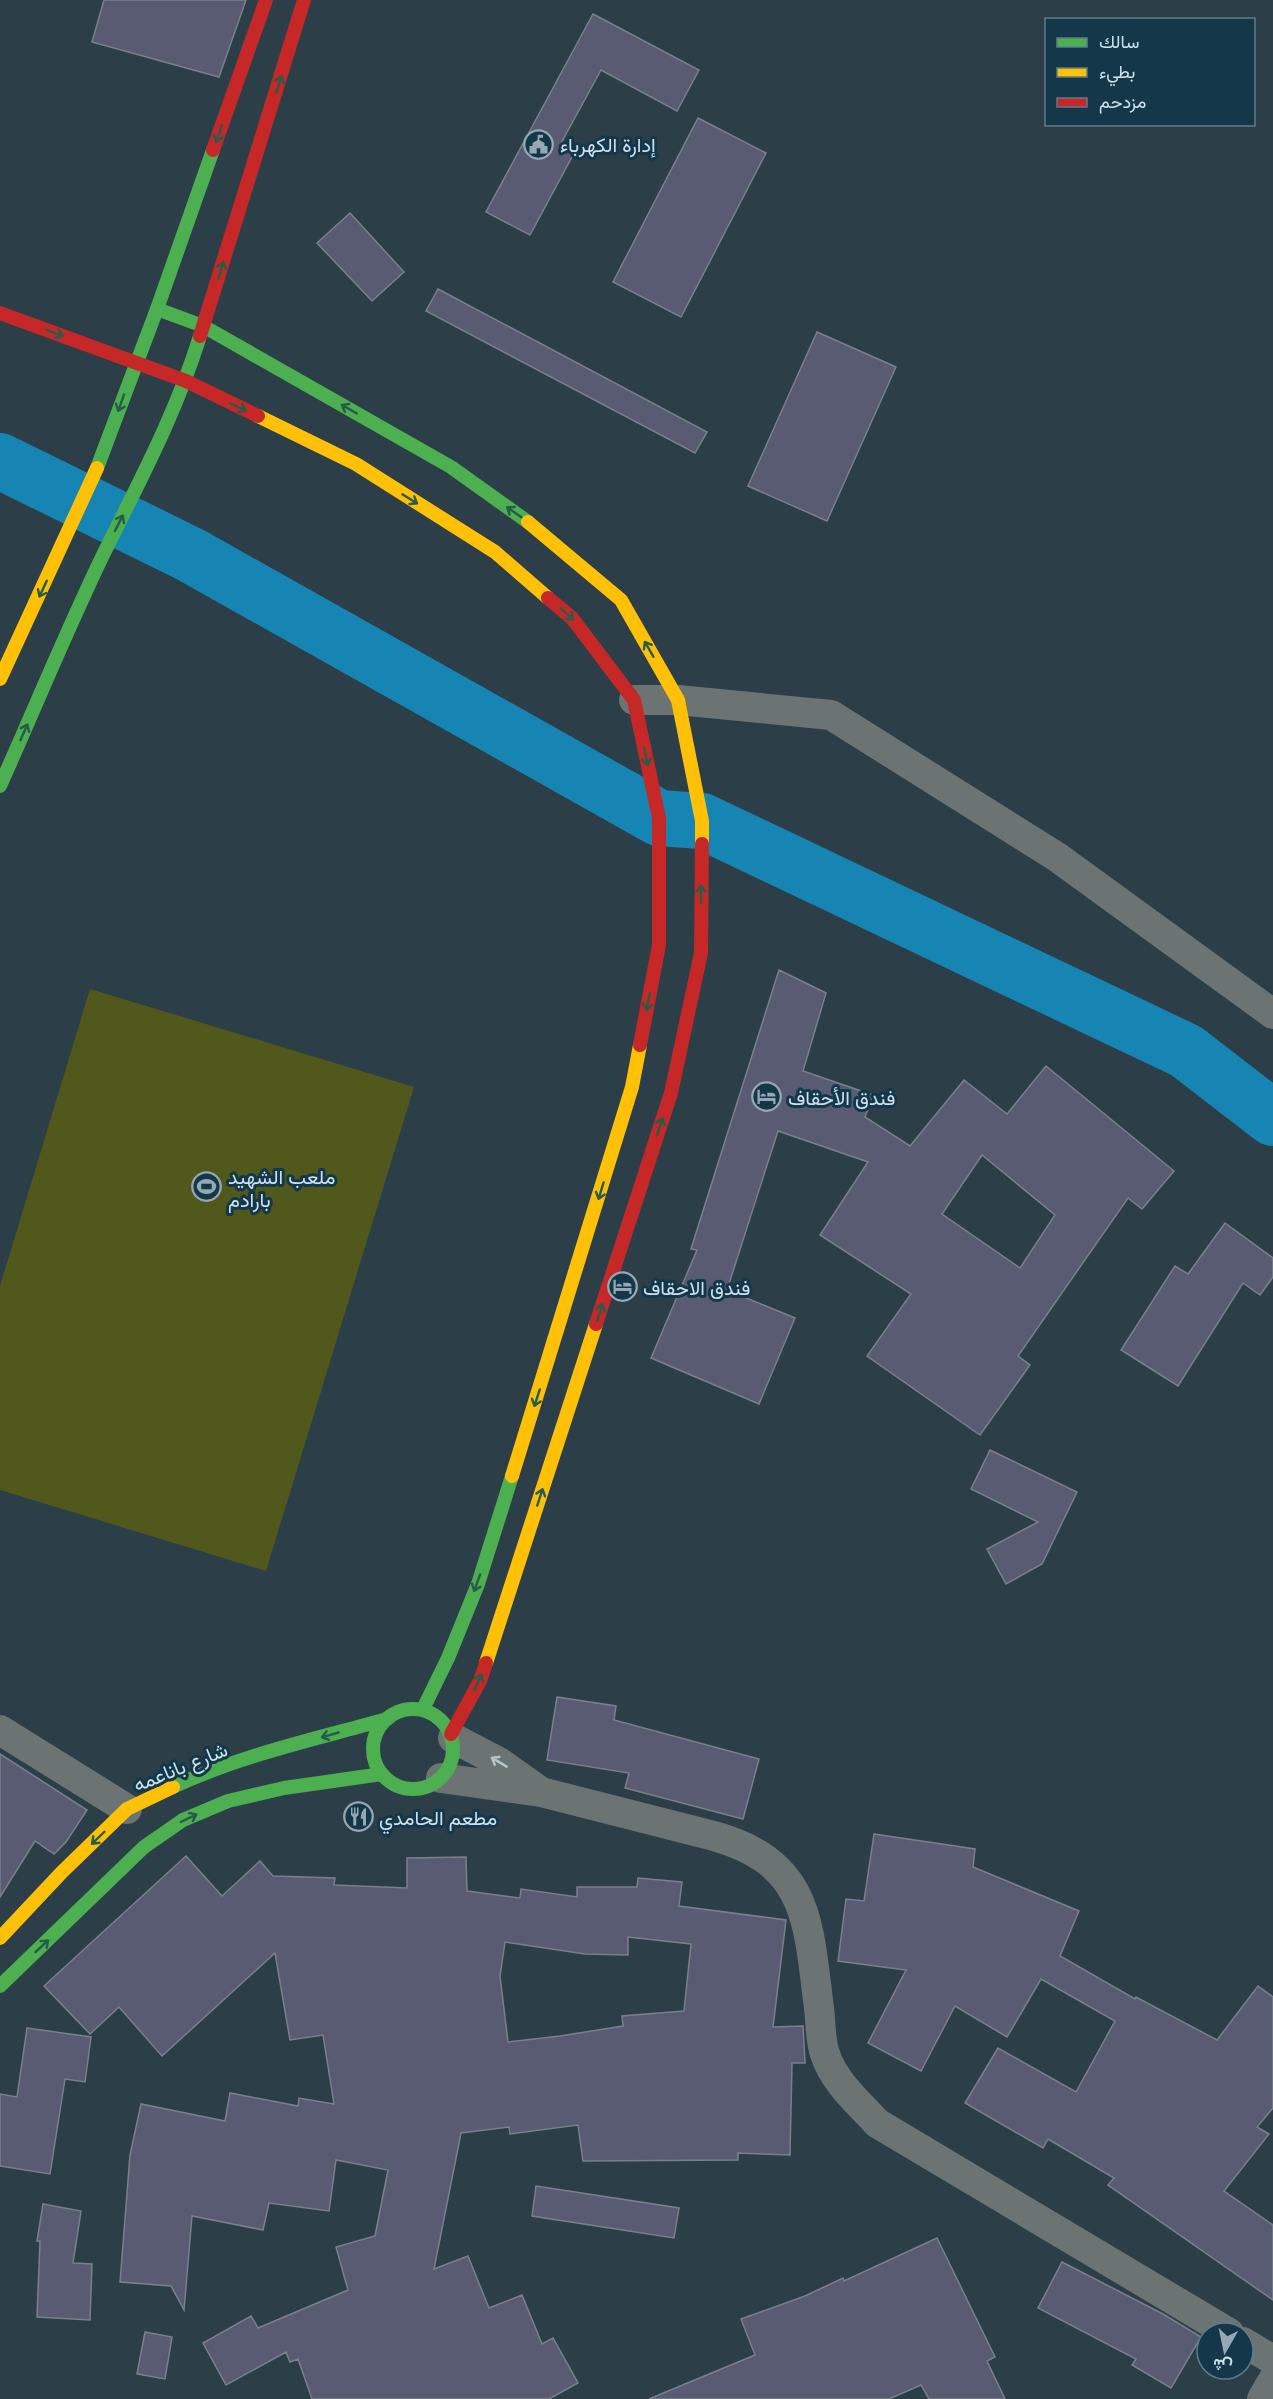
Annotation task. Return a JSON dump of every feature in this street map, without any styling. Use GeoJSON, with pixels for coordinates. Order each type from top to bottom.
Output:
{"type":"FeatureCollection","features":[{"type":"Feature","properties":{"kind":"main road"},"geometry":{"type":"LineString","coordinates":[[0,679],[94,476],[157,309],[266,0]]}},
{"type":"Feature","properties":{"kind":"main road"},"geometry":{"type":"LineString","coordinates":[[0,786],[102,558],[137,489],[186,381],[301,13],[303,0]]}},
{"type":"Feature","properties":{"kind":"main road"},"geometry":{"type":"LineString","coordinates":[[157,309],[203,326],[451,467],[546,535],[621,600],[678,700],[702,821],[701,953],[671,1093],[478,1584],[448,1658],[423,1710]]}},
{"type":"Feature","properties":{"kind":"main road"},"geometry":{"type":"LineString","coordinates":[[0,313],[186,381],[356,464],[495,552],[572,618],[634,700],[659,818],[659,945],[632,1087],[566,1363],[480,1681],[452,1736]]}},
{"type":"Feature","properties":{"kind":"main road"},"geometry":{"type":"LineString","coordinates":[[404,1710],[423,1710],[435,1714],[452,1736],[454,1753],[450,1767],[441,1778],[432,1784],[411,1789],[400,1787],[382,1774],[376,1764],[373,1746],[379,1728],[387,1719],[404,1710]]}},
{"type":"Feature","properties":{"kind":"main road","name":"شارع باناعمه"},"geometry":{"type":"LineString","coordinates":[[0,1938],[127,1809],[195,1778],[256,1756],[387,1719]]}},
{"type":"Feature","properties":{"kind":"main road"},"geometry":{"type":"LineString","coordinates":[[0,1986],[144,1847],[183,1820],[228,1801],[284,1788],[382,1774]]}},
{"type":"Feature","properties":{"kind":"street"},"geometry":{"type":"LineString","coordinates":[[634,700],[678,700],[831,716],[1057,857],[1273,1014]]}},
{"type":"Feature","properties":{"kind":"street"},"geometry":{"type":"LineString","coordinates":[[0,1730],[127,1809]]}},
{"type":"Feature","properties":{"kind":"street"},"geometry":{"type":"LineString","coordinates":[[452,1736],[499,1762],[541,1792]]}},
{"type":"Feature","properties":{"kind":"street"},"geometry":{"type":"LineString","coordinates":[[441,1778],[541,1792],[714,1836],[738,1843],[760,1854],[779,1870],[794,1890],[804,1912],[810,1936],[824,2054],[840,2083],[877,2123],[1209,2321]]}},
{"type":"Feature","properties":{"kind":"street"},"geometry":{"type":"LineString","coordinates":[[1255,2349],[1273,2360]]}},
{"type":"Feature","properties":{"kind":"street"},"geometry":{"type":"LineString","coordinates":[[1262,2399],[1273,2380]]}},
{"type":"Feature","properties":{"kind":"green space","name":"ملعب الشهيد بارادم"},"geometry":{"type":"Polygon","coordinates":[[[90,989],[414,1087],[266,1571],[0,1490],[0,1286],[90,989]]]}},
{"type":"Feature","properties":{"kind":"building"},"geometry":{"type":"Polygon","coordinates":[[[104,0],[246,0],[219,77],[92,42],[104,0]]]}},
{"type":"Feature","properties":{"kind":"building"},"geometry":{"type":"Polygon","coordinates":[[[593,14],[699,70],[677,111],[601,70],[559,147],[573,155],[530,235],[486,212],[593,14]]]}},
{"type":"Feature","properties":{"kind":"building"},"geometry":{"type":"Polygon","coordinates":[[[698,118],[766,153],[681,317],[613,282],[698,118]]]}},
{"type":"Feature","properties":{"kind":"building"},"geometry":{"type":"Polygon","coordinates":[[[350,213],[404,272],[372,301],[317,243],[350,213]]]}},
{"type":"Feature","properties":{"kind":"building"},"geometry":{"type":"Polygon","coordinates":[[[438,289],[707,432],[695,453],[426,311],[438,289]]]}},
{"type":"Feature","properties":{"kind":"building"},"geometry":{"type":"Polygon","coordinates":[[[817,332],[896,367],[827,521],[748,486],[817,332]]]}},
{"type":"Feature","properties":{"kind":"building"},"geometry":{"type":"Polygon","coordinates":[[[779,970],[826,993],[803,1071],[873,1095],[865,1117],[910,1146],[964,1080],[1007,1114],[1046,1066],[1174,1171],[1142,1209],[1128,1198],[1018,1356],[1030,1365],[980,1435],[867,1356],[911,1294],[820,1235],[868,1162],[778,1131],[727,1290],[795,1318],[759,1404],[651,1358],[697,1250],[691,1249],[779,970]],[[982,1155],[942,1214],[1020,1268],[1055,1215],[982,1155]]]}},
{"type":"Feature","properties":{"kind":"building"},"geometry":{"type":"Polygon","coordinates":[[[1225,1223],[1273,1258],[1273,1277],[1260,1295],[1243,1283],[1178,1386],[1121,1350],[1175,1266],[1188,1274],[1225,1223]]]}},
{"type":"Feature","properties":{"kind":"building"},"geometry":{"type":"Polygon","coordinates":[[[990,1450],[1077,1492],[1042,1564],[1006,1584],[987,1549],[1038,1522],[971,1489],[990,1450]]]}},
{"type":"Feature","properties":{"kind":"building"},"geometry":{"type":"Polygon","coordinates":[[[557,1697],[616,1706],[614,1720],[759,1759],[743,1819],[625,1788],[629,1773],[547,1760],[557,1697]]]}},
{"type":"Feature","properties":{"kind":"building"},"geometry":{"type":"Polygon","coordinates":[[[0,1754],[87,1810],[66,1842],[54,1854],[35,1841],[0,1897],[0,1754]]]}},
{"type":"Feature","properties":{"kind":"building"},"geometry":{"type":"Polygon","coordinates":[[[874,1834],[975,1849],[973,1867],[1079,1911],[1060,1956],[1135,1999],[1136,1997],[1217,2040],[1258,1986],[1273,1997],[1273,2108],[1257,2127],[1269,2134],[1224,2191],[1273,2225],[1273,2300],[1108,2185],[1114,2178],[1048,2139],[1043,2148],[965,2103],[998,2048],[1076,2092],[1115,2021],[1041,1979],[1007,2037],[955,2006],[921,2071],[868,2043],[906,1970],[838,1961],[846,1899],[864,1901],[874,1834]]]}},
{"type":"Feature","properties":{"kind":"building"},"geometry":{"type":"Polygon","coordinates":[[[186,1856],[222,1896],[260,1861],[273,1876],[335,1878],[334,1885],[407,1888],[407,1858],[466,1857],[467,1891],[520,1898],[521,1889],[577,1897],[577,1887],[637,1887],[638,1878],[682,1882],[679,1906],[786,1920],[773,2027],[803,2026],[805,2063],[792,2063],[790,2155],[738,2153],[738,2160],[583,2161],[578,2125],[510,2134],[509,2127],[461,2133],[434,2269],[468,2256],[489,2308],[522,2295],[542,2344],[553,2338],[578,2383],[549,2399],[312,2399],[298,2359],[290,2362],[286,2352],[226,2385],[203,2343],[251,2316],[258,2328],[348,2290],[336,2247],[375,2236],[388,2170],[336,2160],[329,2211],[269,2203],[263,2230],[192,2216],[184,2310],[171,2286],[120,2282],[130,2155],[141,2104],[225,2121],[230,2093],[298,2106],[299,2098],[334,2104],[323,2035],[290,2040],[275,1953],[162,2056],[119,2007],[90,2034],[44,1986],[186,1856]],[[628,1937],[628,1955],[585,1954],[505,1942],[500,1976],[508,2042],[623,2026],[622,2016],[684,2011],[691,1944],[628,1937]]]}},
{"type":"Feature","properties":{"kind":"building"},"geometry":{"type":"Polygon","coordinates":[[[27,2028],[91,2037],[85,2082],[65,2079],[50,2174],[0,2166],[0,2094],[17,2097],[27,2028]]]}},
{"type":"Feature","properties":{"kind":"building"},"geometry":{"type":"Polygon","coordinates":[[[536,2186],[679,2208],[674,2238],[532,2216],[536,2186]]]}},
{"type":"Feature","properties":{"kind":"building"},"geometry":{"type":"Polygon","coordinates":[[[43,2204],[81,2211],[73,2263],[92,2264],[90,2320],[37,2317],[40,2241],[37,2241],[43,2204]]]}},
{"type":"Feature","properties":{"kind":"building"},"geometry":{"type":"Polygon","coordinates":[[[937,2238],[995,2357],[987,2361],[1005,2399],[929,2399],[921,2385],[889,2399],[649,2399],[755,2355],[741,2319],[805,2296],[843,2278],[844,2281],[937,2238]]]}},
{"type":"Feature","properties":{"kind":"building"},"geometry":{"type":"Polygon","coordinates":[[[1062,2262],[1163,2314],[1195,2333],[1195,2347],[1171,2388],[1132,2365],[1136,2359],[1038,2308],[1062,2262]]]}},
{"type":"Feature","properties":{"kind":"building"},"geometry":{"type":"Polygon","coordinates":[[[145,2332],[172,2337],[165,2379],[137,2374],[145,2332]]]}},
{"type":"Feature","properties":{"kind":"waterway"},"geometry":{"type":"LineString","coordinates":[[0,461],[191,555],[659,818],[702,821],[1186,1051],[1273,1118]]}},
{"type":"Feature","properties":{"kind":"traffic: fast"},"geometry":{"type":"LineString","coordinates":[[97,468],[157,309],[213,150]]}},
{"type":"Feature","properties":{"kind":"traffic: fast"},"geometry":{"type":"LineString","coordinates":[[157,309],[203,326],[451,467],[528,522]]}},
{"type":"Feature","properties":{"kind":"traffic: fast"},"geometry":{"type":"LineString","coordinates":[[0,786],[89,585],[168,421],[200,336]]}},
{"type":"Feature","properties":{"kind":"traffic: fast"},"geometry":{"type":"LineString","coordinates":[[423,1709],[448,1658],[478,1584],[512,1476]]}},
{"type":"Feature","properties":{"kind":"traffic: fast"},"geometry":{"type":"LineString","coordinates":[[413,1709],[428,1712],[441,1721],[450,1734],[453,1749],[450,1764],[441,1777],[428,1786],[413,1789],[398,1786],[385,1777],[376,1764],[373,1749],[376,1734],[385,1721],[398,1712],[413,1709]]}},
{"type":"Feature","properties":{"kind":"traffic: fast"},"geometry":{"type":"LineString","coordinates":[[173,1787],[252,1757],[387,1719]]}},
{"type":"Feature","properties":{"kind":"traffic: fast"},"geometry":{"type":"LineString","coordinates":[[0,1986],[144,1847],[183,1820],[228,1801],[284,1788],[382,1774]]}},
{"type":"Feature","properties":{"kind":"traffic: slow"},"geometry":{"type":"LineString","coordinates":[[258,416],[356,464],[495,552],[548,598]]}},
{"type":"Feature","properties":{"kind":"traffic: slow"},"geometry":{"type":"LineString","coordinates":[[0,679],[97,468]]}},
{"type":"Feature","properties":{"kind":"traffic: slow"},"geometry":{"type":"LineString","coordinates":[[528,522],[621,600],[678,700],[702,821],[702,844]]}},
{"type":"Feature","properties":{"kind":"traffic: slow"},"geometry":{"type":"LineString","coordinates":[[512,1476],[632,1087],[640,1045]]}},
{"type":"Feature","properties":{"kind":"traffic: slow"},"geometry":{"type":"LineString","coordinates":[[486,1663],[596,1324]]}},
{"type":"Feature","properties":{"kind":"traffic: slow"},"geometry":{"type":"LineString","coordinates":[[0,1938],[62,1872],[127,1809],[173,1787]]}},
{"type":"Feature","properties":{"kind":"traffic: jam"},"geometry":{"type":"LineString","coordinates":[[213,150],[266,0]]}},
{"type":"Feature","properties":{"kind":"traffic: jam"},"geometry":{"type":"LineString","coordinates":[[200,336],[304,0]]}},
{"type":"Feature","properties":{"kind":"traffic: jam"},"geometry":{"type":"LineString","coordinates":[[0,313],[186,381],[258,416]]}},
{"type":"Feature","properties":{"kind":"traffic: jam"},"geometry":{"type":"LineString","coordinates":[[548,598],[572,618],[634,700],[659,818],[659,945],[640,1045]]}},
{"type":"Feature","properties":{"kind":"traffic: jam"},"geometry":{"type":"LineString","coordinates":[[596,1324],[671,1093],[701,953],[702,844]]}},
{"type":"Feature","properties":{"kind":"traffic: jam"},"geometry":{"type":"LineString","coordinates":[[451,1734],[480,1681],[486,1663]]}},
{"type":"Feature","properties":{"kind":"place","name":"إدارة الكهرباء"},"geometry":{"type":"Point","coordinates":[539,144]}},
{"type":"Feature","properties":{"kind":"place","name":"فندق الأحقاف"},"geometry":{"type":"Point","coordinates":[767,1097]}},
{"type":"Feature","properties":{"kind":"place","name":"ملعب الشهيد بارادم"},"geometry":{"type":"Point","coordinates":[207,1187]}},
{"type":"Feature","properties":{"kind":"place","name":"فندق الاحقاف"},"geometry":{"type":"Point","coordinates":[622,1287]}},
{"type":"Feature","properties":{"kind":"place","name":"مطعم الحامدي"},"geometry":{"type":"Point","coordinates":[358,1817]}}]}
